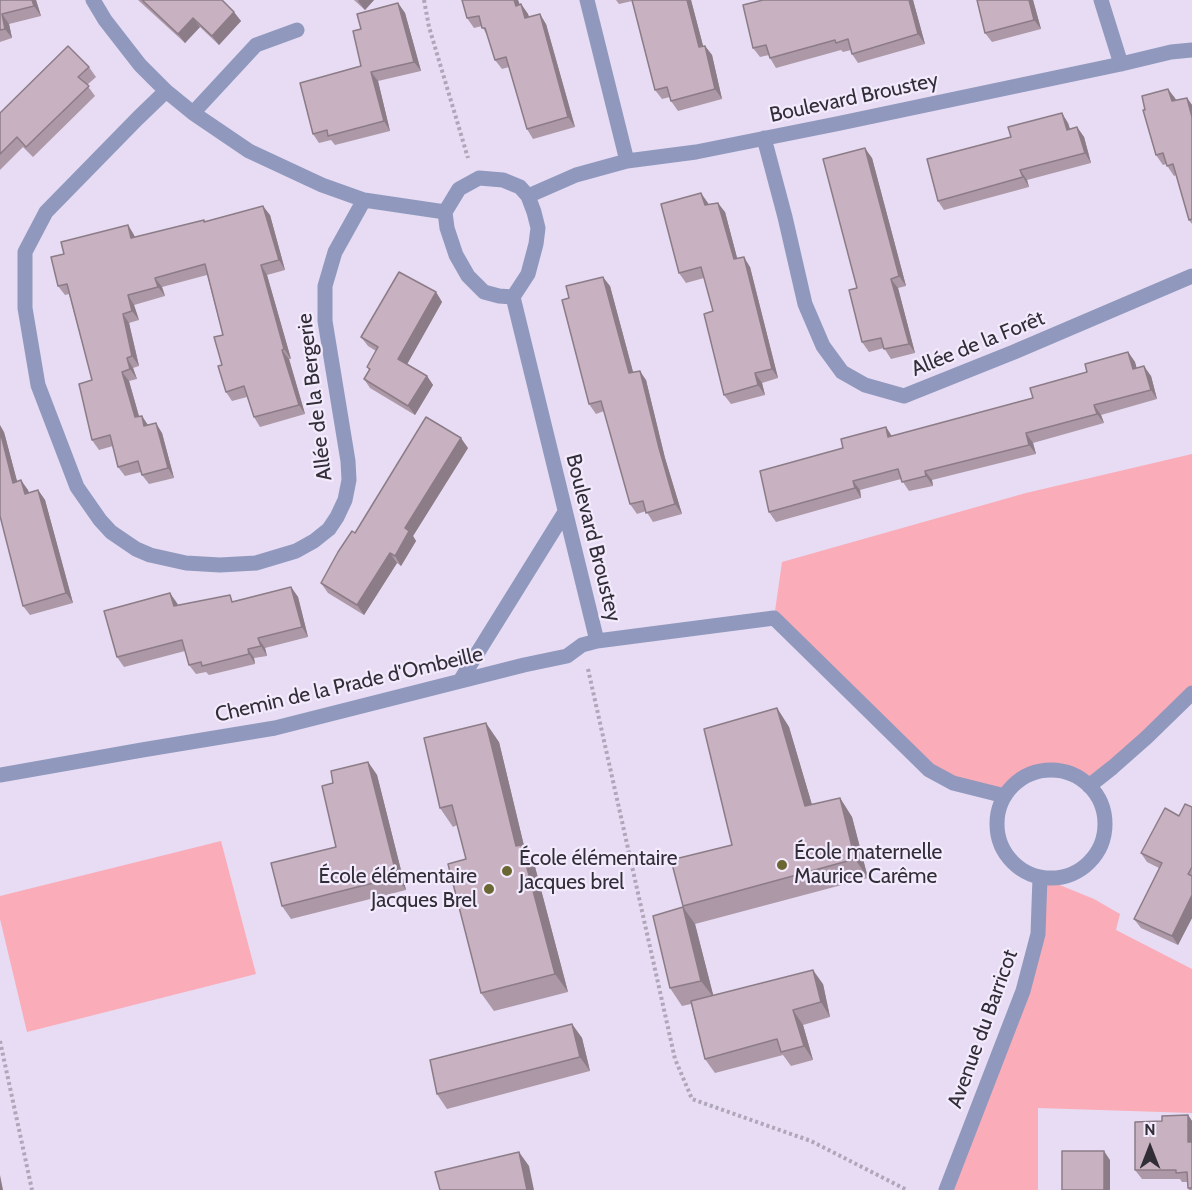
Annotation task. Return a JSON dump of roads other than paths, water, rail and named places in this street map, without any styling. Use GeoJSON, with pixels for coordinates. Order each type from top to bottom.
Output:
{"type":"FeatureCollection","features":[{"type":"Feature","properties":{"kind":"street"},"geometry":{"type":"LineString","coordinates":[[93,0],[105,20],[140,65],[166,92],[249,151],[322,186],[364,200],[445,212]]}},
{"type":"Feature","properties":{"kind":"street"},"geometry":{"type":"LineString","coordinates":[[587,0],[627,161]]}},
{"type":"Feature","properties":{"kind":"street"},"geometry":{"type":"LineString","coordinates":[[1101,0],[1121,64]]}},
{"type":"Feature","properties":{"kind":"street"},"geometry":{"type":"LineString","coordinates":[[193,113],[256,45],[297,30]]}},
{"type":"Feature","properties":{"kind":"street","name":"Boulevard Broustey"},"geometry":{"type":"LineString","coordinates":[[528,196],[576,175],[627,161],[696,152],[1171,52],[1192,50]]}},
{"type":"Feature","properties":{"kind":"street","name":"Allée de la Bergerie"},"geometry":{"type":"LineString","coordinates":[[166,92],[46,212],[25,252],[25,308],[38,386],[77,487],[111,532],[136,549],[150,555],[186,563],[220,566],[256,562],[296,551],[329,529],[337,517],[345,500],[349,480],[348,460],[326,321],[325,286],[335,252],[364,200]]}},
{"type":"Feature","properties":{"kind":"street","name":"Allée de la Forêt"},"geometry":{"type":"LineString","coordinates":[[764,138],[805,304],[823,346],[842,372],[865,386],[904,396],[1024,348],[1192,276]]}},
{"type":"Feature","properties":{"kind":"street"},"geometry":{"type":"LineString","coordinates":[[479,178],[503,180],[520,188],[528,196],[538,228],[528,274],[513,297],[483,292],[468,276],[456,255],[447,228],[445,212],[459,189],[479,178]]}},
{"type":"Feature","properties":{"kind":"street","name":"Boulevard Broustey"},"geometry":{"type":"LineString","coordinates":[[513,297],[565,512],[590,643],[774,618],[929,770],[953,783],[1005,796]]}},
{"type":"Feature","properties":{"kind":"street"},"geometry":{"type":"LineString","coordinates":[[460,681],[565,512]]}},
{"type":"Feature","properties":{"kind":"street","name":"Chemin de la Prade d'Ombeille"},"geometry":{"type":"LineString","coordinates":[[0,775],[275,728],[567,656],[590,643]]}},
{"type":"Feature","properties":{"kind":"street"},"geometry":{"type":"LineString","coordinates":[[1089,786],[1122,760],[1192,693]]}},
{"type":"Feature","properties":{"kind":"street"},"geometry":{"type":"LineString","coordinates":[[1059,771],[1075,776],[1089,786],[1099,800],[1104,817],[1104,834],[1098,850],[1088,863],[1074,873],[1058,878],[1040,877],[1024,871],[1011,860],[1001,846],[997,820],[1005,796],[1017,782],[1031,774],[1059,771]]}},
{"type":"Feature","properties":{"kind":"street","name":"Avenue du Barricot"},"geometry":{"type":"LineString","coordinates":[[946,1190],[1023,991],[1038,934],[1040,877]]}},
{"type":"Feature","properties":{"kind":"place","name":"École maternelle Maurice Carême"},"geometry":{"type":"Point","coordinates":[782,865]}},
{"type":"Feature","properties":{"kind":"place","name":"École élémentaire Jacques brel"},"geometry":{"type":"Point","coordinates":[507,871]}},
{"type":"Feature","properties":{"kind":"place","name":"École élémentaire Jacques Brel"},"geometry":{"type":"Point","coordinates":[489,889]}}]}
